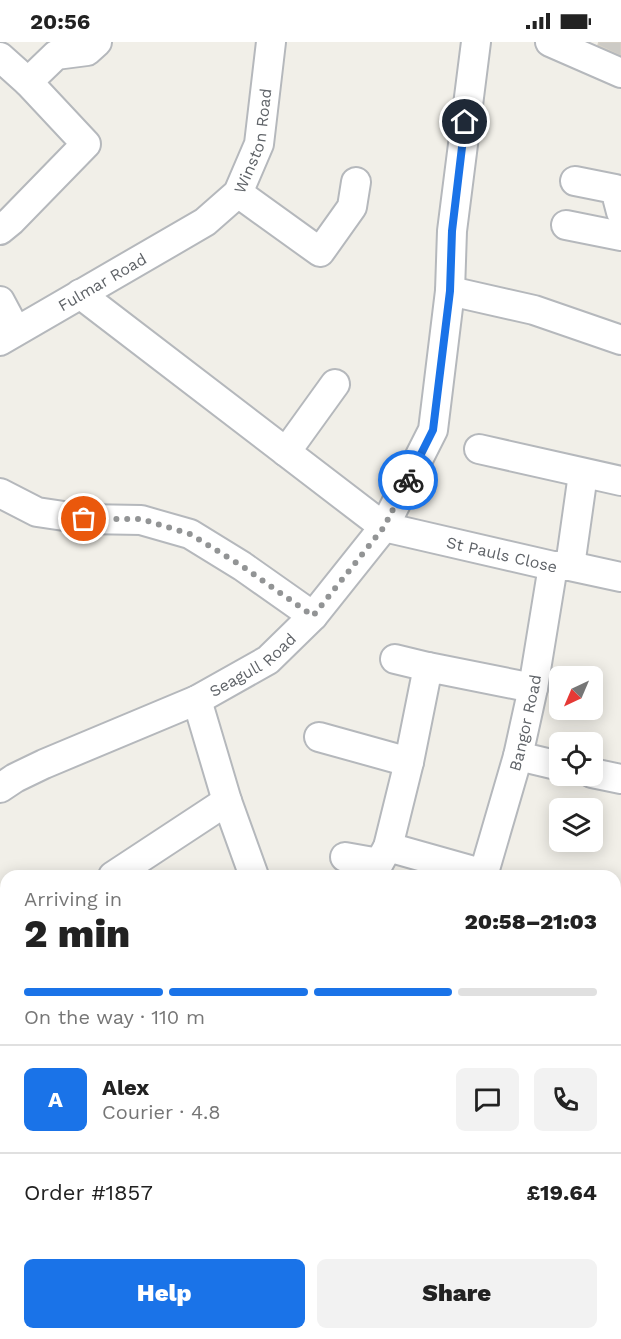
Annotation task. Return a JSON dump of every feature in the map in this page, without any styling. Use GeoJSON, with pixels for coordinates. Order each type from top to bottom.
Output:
{"type":"FeatureCollection","features":[{"type":"Feature","properties":{"kind":"street"},"geometry":{"type":"LineString","coordinates":[[28,82],[56,54],[87,51],[97,42]]}},
{"type":"Feature","properties":{"kind":"street","name":"Winston Road"},"geometry":{"type":"LineString","coordinates":[[205,222],[238,193],[259,144],[271,42]]}},
{"type":"Feature","properties":{"kind":"street","name":"Seagull Road"},"geometry":{"type":"LineString","coordinates":[[0,788],[44,764],[197,700],[268,660],[313,616],[384,527],[433,430],[450,291],[452,231],[476,42]]}},
{"type":"Feature","properties":{"kind":"street"},"geometry":{"type":"LineString","coordinates":[[560,44],[621,73]]}},
{"type":"Feature","properties":{"kind":"street"},"geometry":{"type":"LineString","coordinates":[[0,57],[28,82],[86,144],[0,230]]}},
{"type":"Feature","properties":{"kind":"street"},"geometry":{"type":"LineString","coordinates":[[238,193],[320,252],[352,207],[356,182]]}},
{"type":"Feature","properties":{"kind":"street"},"geometry":{"type":"LineString","coordinates":[[575,182],[615,189],[621,212]]}},
{"type":"Feature","properties":{"kind":"street","name":"Fulmar Road"},"geometry":{"type":"LineString","coordinates":[[8,336],[205,222]]}},
{"type":"Feature","properties":{"kind":"street"},"geometry":{"type":"LineString","coordinates":[[566,225],[621,236]]}},
{"type":"Feature","properties":{"kind":"street"},"geometry":{"type":"LineString","coordinates":[[450,291],[534,310],[621,340]]}},
{"type":"Feature","properties":{"kind":"street"},"geometry":{"type":"LineString","coordinates":[[80,294],[384,527]]}},
{"type":"Feature","properties":{"kind":"street"},"geometry":{"type":"LineString","coordinates":[[0,301],[8,336]]}},
{"type":"Feature","properties":{"kind":"street"},"geometry":{"type":"LineString","coordinates":[[286,452],[335,384]]}},
{"type":"Feature","properties":{"kind":"street"},"geometry":{"type":"LineString","coordinates":[[479,449],[621,481]]}},
{"type":"Feature","properties":{"kind":"street","name":"Bangor Road"},"geometry":{"type":"LineString","coordinates":[[485,870],[518,756],[583,474]]}},
{"type":"Feature","properties":{"kind":"street"},"geometry":{"type":"LineString","coordinates":[[0,494],[36,512],[84,519],[141,519],[190,534],[242,566],[313,616]]}},
{"type":"Feature","properties":{"kind":"street","name":"St Pauls Close"},"geometry":{"type":"LineString","coordinates":[[384,527],[621,577]]}},
{"type":"Feature","properties":{"kind":"street"},"geometry":{"type":"LineString","coordinates":[[395,660],[533,688]]}},
{"type":"Feature","properties":{"kind":"street"},"geometry":{"type":"LineString","coordinates":[[345,856],[379,863],[388,847],[409,762],[428,667]]}},
{"type":"Feature","properties":{"kind":"street"},"geometry":{"type":"LineString","coordinates":[[197,700],[227,801],[252,870]]}},
{"type":"Feature","properties":{"kind":"street"},"geometry":{"type":"LineString","coordinates":[[319,736],[409,762]]}},
{"type":"Feature","properties":{"kind":"street"},"geometry":{"type":"LineString","coordinates":[[518,756],[549,763]]}},
{"type":"Feature","properties":{"kind":"street"},"geometry":{"type":"LineString","coordinates":[[603,775],[621,779]]}},
{"type":"Feature","properties":{"kind":"street"},"geometry":{"type":"LineString","coordinates":[[122,870],[227,801]]}},
{"type":"Feature","properties":{"kind":"street"},"geometry":{"type":"LineString","coordinates":[[388,847],[467,870]]}},
{"type":"Feature","properties":{"kind":"building"},"geometry":{"type":"Polygon","coordinates":[[[599,42],[621,42],[621,56],[598,45],[599,42]]]}},
{"type":"Feature","properties":{"kind":"way so far"},"geometry":{"type":"LineString","coordinates":[[84,519],[141,519],[190,534],[242,566],[313,616],[384,527],[408,480]]}},
{"type":"Feature","properties":{"kind":"route"},"geometry":{"type":"LineString","coordinates":[[408,480],[433,430],[450,291],[452,231],[465,122]]}}]}
